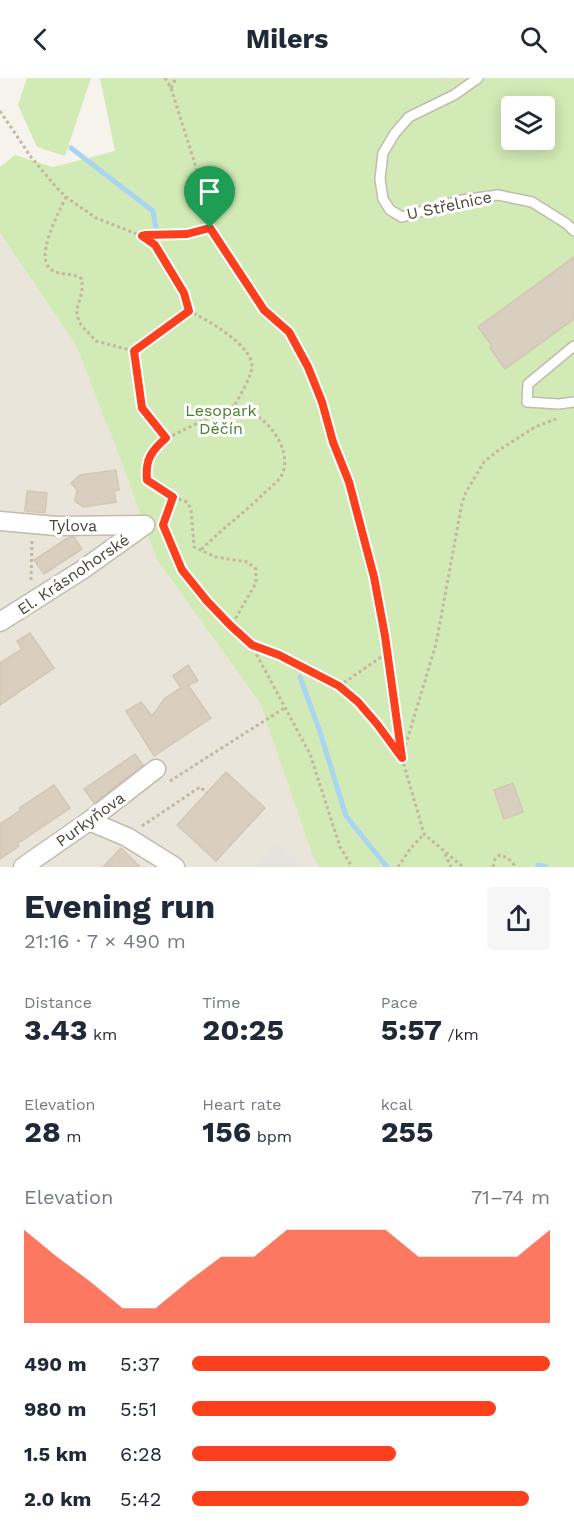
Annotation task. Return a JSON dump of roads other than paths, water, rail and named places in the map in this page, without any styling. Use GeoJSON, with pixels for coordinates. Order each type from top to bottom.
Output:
{"type":"FeatureCollection","features":[{"type":"Feature","properties":{"kind":"street","name":"Tylova"},"geometry":{"type":"LineString","coordinates":[[0,521],[56,526],[145,525]]}},
{"type":"Feature","properties":{"kind":"street","name":"El. Krásnohorské"},"geometry":{"type":"LineString","coordinates":[[0,622],[82,570],[145,525]]}},
{"type":"Feature","properties":{"kind":"street","name":"Purkyňova"},"geometry":{"type":"LineString","coordinates":[[23,867],[151,773]]}},
{"type":"Feature","properties":{"kind":"street"},"geometry":{"type":"LineString","coordinates":[[88,821],[127,837],[175,867]]}},
{"type":"Feature","properties":{"kind":"lane","name":"U Střelnice"},"geometry":{"type":"LineString","coordinates":[[478,78],[454,95],[409,117],[395,133],[383,153],[380,179],[383,200],[390,210],[402,217],[462,201],[498,195],[532,202],[574,231]]}},
{"type":"Feature","properties":{"kind":"lane"},"geometry":{"type":"LineString","coordinates":[[574,346],[528,384],[527,402],[559,404],[574,402]]}},
{"type":"Feature","properties":{"kind":"waterway"},"geometry":{"type":"LineString","coordinates":[[71,148],[153,211],[157,234]]}},
{"type":"Feature","properties":{"kind":"waterway"},"geometry":{"type":"LineString","coordinates":[[300,677],[346,816],[387,867]]}},
{"type":"Feature","properties":{"kind":"waterway"},"geometry":{"type":"LineString","coordinates":[[538,865],[546,867]]}},
{"type":"Feature","properties":{"kind":"park label","name":"Lesopark Děčín"},"geometry":{"type":"Point","coordinates":[221,419]}}]}
